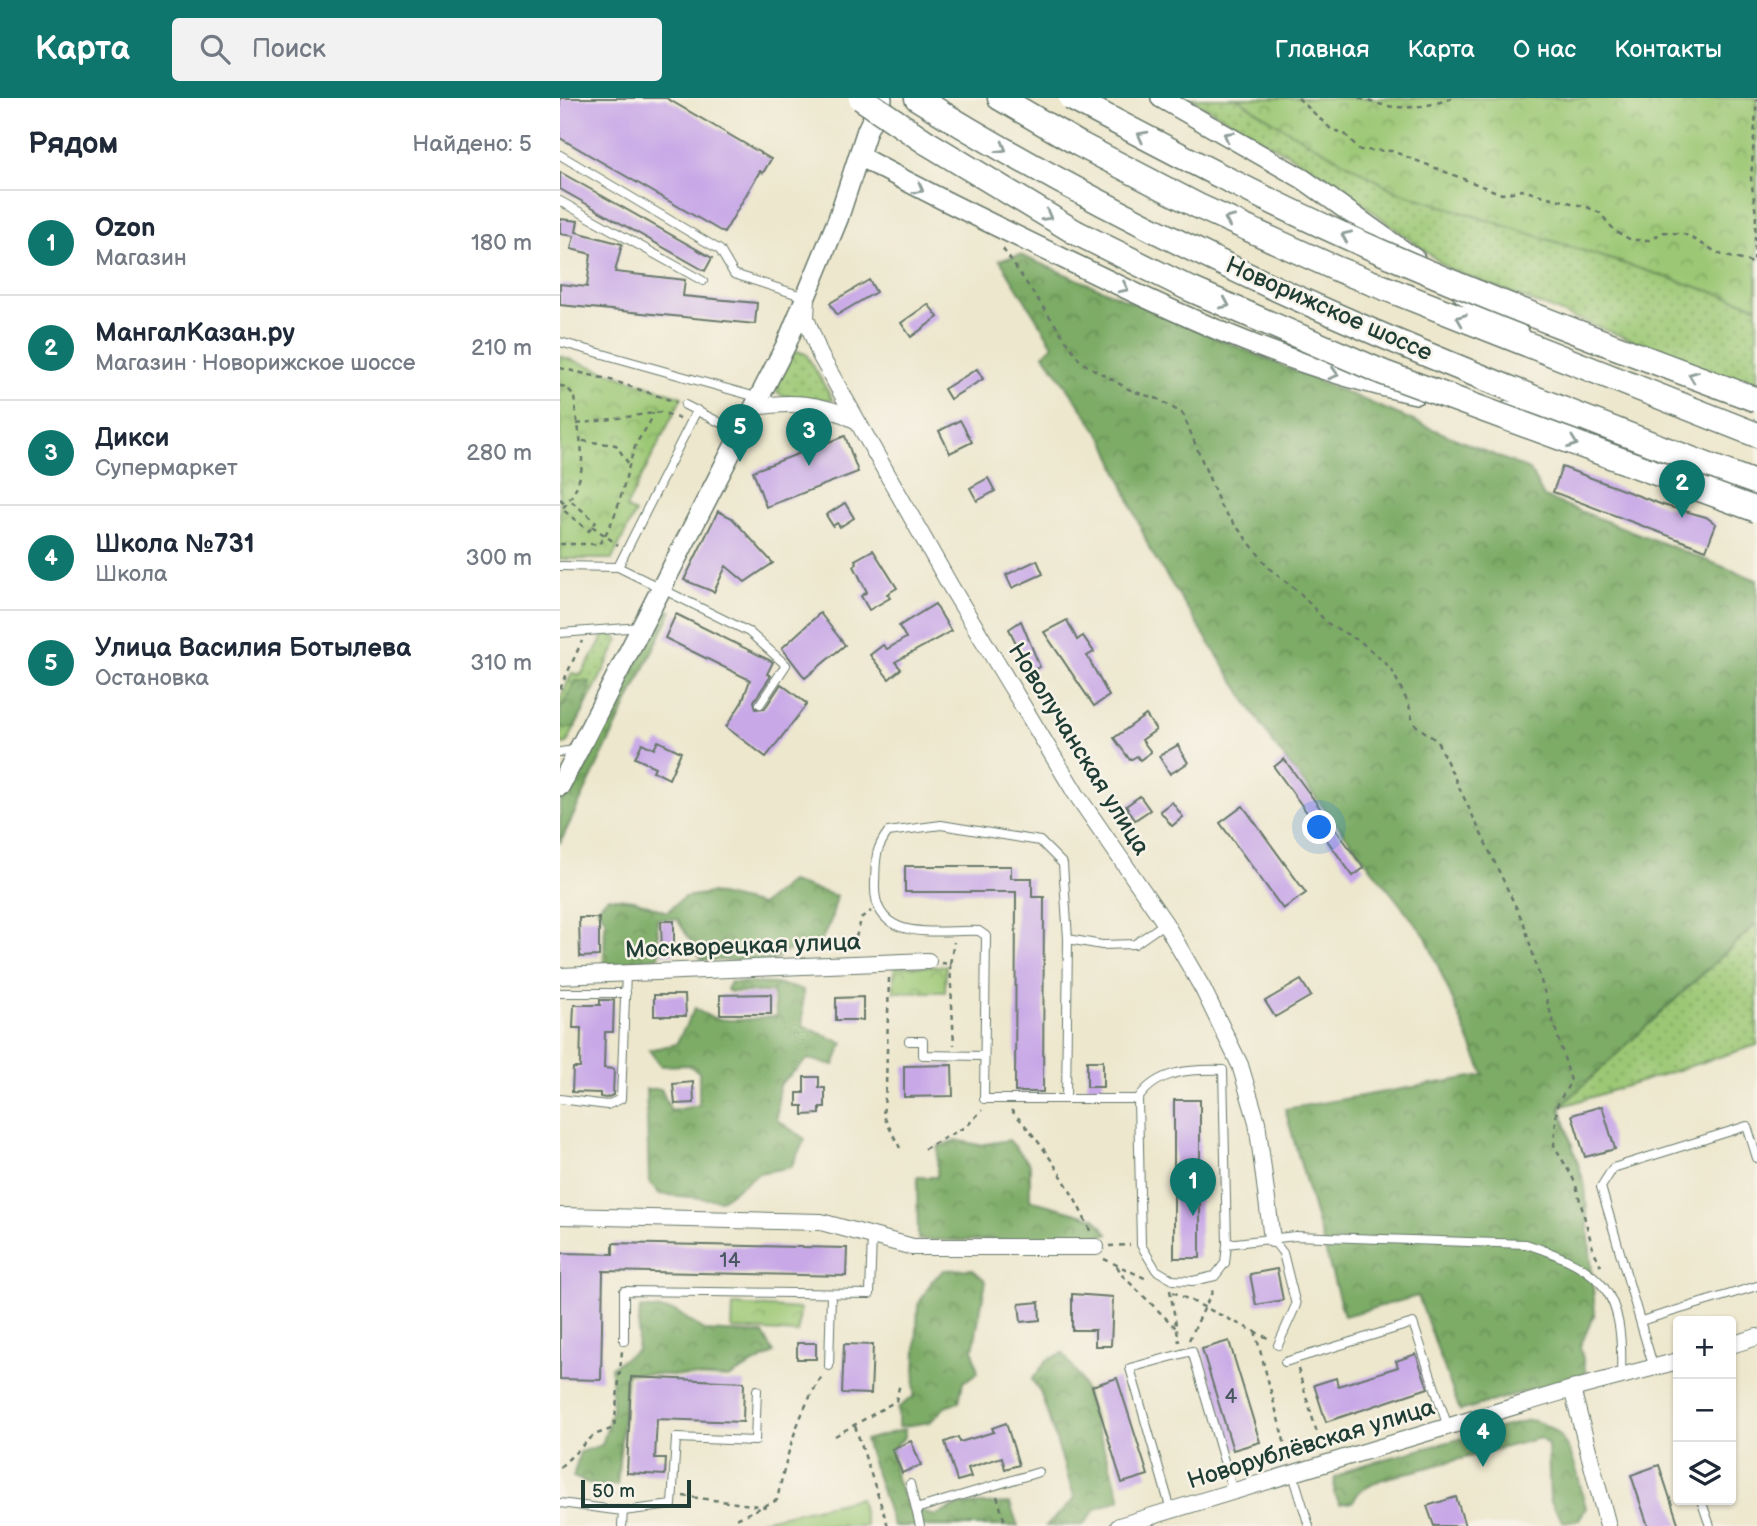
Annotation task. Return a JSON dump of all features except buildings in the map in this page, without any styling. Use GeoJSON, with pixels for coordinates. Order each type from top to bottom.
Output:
{"type":"FeatureCollection","features":[{"type":"Feature","properties":{"kind":"highway"},"geometry":{"type":"LineString","coordinates":[[861,98],[926,142],[1075,232],[1202,294],[1384,373],[1757,510]]}},
{"type":"Feature","properties":{"kind":"highway","name":"Новорижское шоссе"},"geometry":{"type":"LineString","coordinates":[[918,98],[1060,182],[1186,246],[1356,323],[1611,426],[1753,487]]}},
{"type":"Feature","properties":{"kind":"highway","name":"Новорижское шоссе"},"geometry":{"type":"LineString","coordinates":[[1000,98],[1079,144],[1198,206],[1337,269],[1757,435]]}},
{"type":"Feature","properties":{"kind":"highway"},"geometry":{"type":"LineString","coordinates":[[1072,98],[1264,198],[1381,252],[1512,308],[1757,400]]}},
{"type":"Feature","properties":{"kind":"street"},"geometry":{"type":"LineString","coordinates":[[560,786],[569,751],[641,627],[786,345],[807,298],[867,131],[883,98]]}},
{"type":"Feature","properties":{"kind":"street"},"geometry":{"type":"LineString","coordinates":[[1161,98],[1303,179],[1547,354]]}},
{"type":"Feature","properties":{"kind":"street"},"geometry":{"type":"LineString","coordinates":[[859,156],[1002,229],[1171,310],[1328,372],[1372,385],[1484,408],[1611,426]]}},
{"type":"Feature","properties":{"kind":"street","name":"Новолучанская улица"},"geometry":{"type":"LineString","coordinates":[[807,298],[806,318],[820,355],[855,420],[951,587],[1076,794],[1165,923],[1240,1065],[1257,1122],[1272,1239]]}},
{"type":"Feature","properties":{"kind":"street"},"geometry":{"type":"LineString","coordinates":[[786,345],[805,345],[820,355]]}},
{"type":"Feature","properties":{"kind":"street"},"geometry":{"type":"LineString","coordinates":[[757,402],[799,403],[840,412],[855,420]]}},
{"type":"Feature","properties":{"kind":"street","name":"Москворецкая улица"},"geometry":{"type":"LineString","coordinates":[[560,976],[928,961]]}},
{"type":"Feature","properties":{"kind":"street"},"geometry":{"type":"LineString","coordinates":[[560,1216],[821,1222],[913,1247],[1088,1247]]}},
{"type":"Feature","properties":{"kind":"street"},"geometry":{"type":"LineString","coordinates":[[1736,1343],[1757,1337]]}},
{"type":"Feature","properties":{"kind":"street","name":"Новорублёвская улица"},"geometry":{"type":"LineString","coordinates":[[1121,1526],[1572,1389],[1673,1363]]}},
{"type":"Feature","properties":{"kind":"street"},"geometry":{"type":"LineString","coordinates":[[1572,1389],[1608,1526]]}},
{"type":"Feature","properties":{"kind":"lane"},"geometry":{"type":"LineString","coordinates":[[560,155],[720,250],[734,274],[807,298]]}},
{"type":"Feature","properties":{"kind":"lane"},"geometry":{"type":"LineString","coordinates":[[560,201],[703,281]]}},
{"type":"Feature","properties":{"kind":"lane"},"geometry":{"type":"LineString","coordinates":[[560,341],[757,402]]}},
{"type":"Feature","properties":{"kind":"lane"},"geometry":{"type":"LineString","coordinates":[[685,405],[742,434]]}},
{"type":"Feature","properties":{"kind":"lane"},"geometry":{"type":"LineString","coordinates":[[618,567],[697,411]]}},
{"type":"Feature","properties":{"kind":"lane"},"geometry":{"type":"LineString","coordinates":[[560,566],[618,567],[749,632],[786,665],[760,704]]}},
{"type":"Feature","properties":{"kind":"lane"},"geometry":{"type":"LineString","coordinates":[[560,633],[641,627]]}},
{"type":"Feature","properties":{"kind":"lane"},"geometry":{"type":"LineString","coordinates":[[1066,1099],[1068,939],[1063,864],[1040,841],[941,825],[888,832],[876,849],[876,907],[889,922],[910,931],[979,931],[986,936],[984,1099],[997,1099],[1066,1099],[1138,1099]]}},
{"type":"Feature","properties":{"kind":"lane"},"geometry":{"type":"LineString","coordinates":[[1068,939],[1102,945],[1135,944],[1165,923]]}},
{"type":"Feature","properties":{"kind":"lane"},"geometry":{"type":"LineString","coordinates":[[560,1099],[607,1105],[621,1099],[626,973]]}},
{"type":"Feature","properties":{"kind":"lane"},"geometry":{"type":"LineString","coordinates":[[560,993],[626,993]]}},
{"type":"Feature","properties":{"kind":"lane"},"geometry":{"type":"LineString","coordinates":[[909,1041],[923,1041],[923,1055],[984,1056]]}},
{"type":"Feature","properties":{"kind":"lane"},"geometry":{"type":"LineString","coordinates":[[1223,1070],[1227,1244],[1225,1263],[1215,1276],[1194,1281],[1173,1280],[1156,1269],[1140,1245],[1138,1099],[1147,1084],[1189,1069],[1223,1070],[1240,1065]]}},
{"type":"Feature","properties":{"kind":"lane"},"geometry":{"type":"LineString","coordinates":[[1654,1369],[1601,1187],[1613,1168],[1757,1123]]}},
{"type":"Feature","properties":{"kind":"lane"},"geometry":{"type":"LineString","coordinates":[[1747,1126],[1757,1158]]}},
{"type":"Feature","properties":{"kind":"lane"},"geometry":{"type":"LineString","coordinates":[[624,1341],[624,1291],[870,1294],[872,1236]]}},
{"type":"Feature","properties":{"kind":"lane"},"geometry":{"type":"LineString","coordinates":[[1227,1244],[1295,1236],[1526,1244],[1576,1264],[1606,1287],[1617,1311],[1623,1335],[1621,1378]]}},
{"type":"Feature","properties":{"kind":"lane"},"geometry":{"type":"LineString","coordinates":[[1272,1239],[1283,1253],[1296,1305],[1278,1345]]}},
{"type":"Feature","properties":{"kind":"lane"},"geometry":{"type":"LineString","coordinates":[[1641,1321],[1757,1286]]}},
{"type":"Feature","properties":{"kind":"lane"},"geometry":{"type":"LineString","coordinates":[[829,1366],[831,1294]]}},
{"type":"Feature","properties":{"kind":"lane"},"geometry":{"type":"LineString","coordinates":[[1286,1362],[1413,1323],[1448,1427]]}},
{"type":"Feature","properties":{"kind":"lane"},"geometry":{"type":"LineString","coordinates":[[1171,1510],[1130,1368],[1192,1351],[1233,1492]]}},
{"type":"Feature","properties":{"kind":"lane"},"geometry":{"type":"LineString","coordinates":[[560,1503],[623,1511],[672,1505],[676,1438],[755,1441],[757,1390]]}},
{"type":"Feature","properties":{"kind":"lane"},"geometry":{"type":"LineString","coordinates":[[916,1509],[1039,1472]]}},
{"type":"Feature","properties":{"kind":"lane"},"geometry":{"type":"LineString","coordinates":[[1293,1474],[1309,1526]]}},
{"type":"Feature","properties":{"kind":"lane"},"geometry":{"type":"LineString","coordinates":[[910,1485],[920,1526]]}},
{"type":"Feature","properties":{"kind":"lane"},"geometry":{"type":"LineString","coordinates":[[1703,1505],[1710,1526]]}},
{"type":"Feature","properties":{"kind":"lane"},"geometry":{"type":"LineString","coordinates":[[622,1526],[623,1511]]}},
{"type":"Feature","properties":{"kind":"path"},"geometry":{"type":"LineString","coordinates":[[1298,98],[1332,130],[1344,133],[1360,150],[1392,150],[1502,194],[1521,190],[1587,207],[1600,213],[1615,231],[1631,240],[1649,240],[1664,232],[1684,234],[1722,255],[1756,262],[1756,215],[1751,178],[1757,98]]}},
{"type":"Feature","properties":{"kind":"path"},"geometry":{"type":"LineString","coordinates":[[1359,98],[1388,109],[1427,107],[1453,98]]}},
{"type":"Feature","properties":{"kind":"path"},"geometry":{"type":"LineString","coordinates":[[1002,229],[1005,255],[1082,362],[1132,391],[1158,399],[1183,414],[1221,508],[1270,569],[1301,594],[1327,623],[1362,642],[1391,668],[1409,705],[1413,723],[1437,741],[1528,937],[1571,1081],[1557,1105],[1554,1145],[1575,1182],[1606,1287]]}},
{"type":"Feature","properties":{"kind":"path"},"geometry":{"type":"LineString","coordinates":[[560,368],[611,380],[685,405]]}},
{"type":"Feature","properties":{"kind":"path"},"geometry":{"type":"LineString","coordinates":[[560,386],[566,387],[574,395],[583,470],[570,500],[562,509],[589,531],[596,522],[570,500]]}},
{"type":"Feature","properties":{"kind":"path"},"geometry":{"type":"LineString","coordinates":[[576,424],[653,413],[674,416]]}},
{"type":"Feature","properties":{"kind":"path"},"geometry":{"type":"LineString","coordinates":[[560,544],[599,544],[605,537],[624,494],[637,442],[648,429],[653,413]]}},
{"type":"Feature","properties":{"kind":"path"},"geometry":{"type":"LineString","coordinates":[[581,441],[616,445],[630,466]]}},
{"type":"Feature","properties":{"kind":"path"},"geometry":{"type":"LineString","coordinates":[[560,499],[566,504]]}},
{"type":"Feature","properties":{"kind":"path"},"geometry":{"type":"LineString","coordinates":[[592,526],[626,550]]}},
{"type":"Feature","properties":{"kind":"path"},"geometry":{"type":"LineString","coordinates":[[560,689],[586,633]]}},
{"type":"Feature","properties":{"kind":"path"},"geometry":{"type":"LineString","coordinates":[[855,943],[862,917],[876,907]]}},
{"type":"Feature","properties":{"kind":"path"},"geometry":{"type":"LineString","coordinates":[[954,1056],[950,964],[956,930]]}},
{"type":"Feature","properties":{"kind":"path"},"geometry":{"type":"LineString","coordinates":[[928,961],[950,964]]}},
{"type":"Feature","properties":{"kind":"path"},"geometry":{"type":"LineString","coordinates":[[888,963],[887,1087],[883,1115],[900,1148]]}},
{"type":"Feature","properties":{"kind":"path"},"geometry":{"type":"LineString","coordinates":[[924,1149],[967,1126],[997,1099],[1023,1122],[1077,1200],[1088,1247],[1116,1265],[1254,1329],[1278,1345]]}},
{"type":"Feature","properties":{"kind":"path"},"geometry":{"type":"LineString","coordinates":[[1114,1245],[1140,1245]]}},
{"type":"Feature","properties":{"kind":"path"},"geometry":{"type":"LineString","coordinates":[[1116,1265],[1122,1275],[1177,1329]]}},
{"type":"Feature","properties":{"kind":"path"},"geometry":{"type":"LineString","coordinates":[[1167,1276],[1181,1354]]}},
{"type":"Feature","properties":{"kind":"path"},"geometry":{"type":"LineString","coordinates":[[1181,1354],[1215,1289],[1215,1276]]}},
{"type":"Feature","properties":{"kind":"path"},"geometry":{"type":"LineString","coordinates":[[1254,1329],[1293,1474]]}},
{"type":"Feature","properties":{"kind":"path"},"geometry":{"type":"LineString","coordinates":[[560,1467],[594,1435],[614,1428],[624,1341]]}},
{"type":"Feature","properties":{"kind":"path"},"geometry":{"type":"LineString","coordinates":[[1295,1359],[1326,1464]]}},
{"type":"Feature","properties":{"kind":"path"},"geometry":{"type":"LineString","coordinates":[[731,1526],[734,1520],[767,1507],[777,1500],[788,1446],[807,1399],[829,1366]]}},
{"type":"Feature","properties":{"kind":"path"},"geometry":{"type":"LineString","coordinates":[[835,1436],[896,1401],[900,1383]]}},
{"type":"Feature","properties":{"kind":"path"},"geometry":{"type":"LineString","coordinates":[[855,1426],[888,1526]]}},
{"type":"Feature","properties":{"kind":"path"},"geometry":{"type":"LineString","coordinates":[[994,1485],[1006,1526]]}},
{"type":"Feature","properties":{"kind":"path"},"geometry":{"type":"LineString","coordinates":[[672,1494],[767,1507]]}},
{"type":"Feature","properties":{"kind":"green space"},"geometry":{"type":"Polygon","coordinates":[[[1190,98],[1237,98],[1282,127],[1396,191],[1757,306],[1757,389],[1449,269],[1326,176],[1190,98]]]}},
{"type":"Feature","properties":{"kind":"green space"},"geometry":{"type":"Polygon","coordinates":[[[1237,98],[1757,98],[1757,306],[1396,191],[1282,127],[1237,98]]]}},
{"type":"Feature","properties":{"kind":"green space"},"geometry":{"type":"Polygon","coordinates":[[[1020,255],[1530,470],[1544,497],[1757,580],[1757,923],[1560,1107],[1585,1186],[1595,1313],[1580,1346],[1586,1373],[1460,1411],[1418,1296],[1344,1316],[1285,1109],[1484,1075],[1426,937],[1277,749],[1150,550],[1106,443],[1044,354],[1053,345],[1000,260],[1020,255]]]}},
{"type":"Feature","properties":{"kind":"green space"},"geometry":{"type":"Polygon","coordinates":[[[797,351],[806,354],[833,400],[783,396],[777,392],[777,382],[782,370],[797,351]]]}},
{"type":"Feature","properties":{"kind":"green space"},"geometry":{"type":"Polygon","coordinates":[[[560,356],[682,397],[626,508],[635,513],[612,559],[560,559],[560,356]]]}},
{"type":"Feature","properties":{"kind":"green space"},"geometry":{"type":"Polygon","coordinates":[[[659,606],[672,611],[560,843],[560,803],[659,606]]]}},
{"type":"Feature","properties":{"kind":"green space"},"geometry":{"type":"Polygon","coordinates":[[[613,634],[619,640],[567,743],[560,744],[560,699],[572,673],[581,675],[604,636],[613,634]]]}},
{"type":"Feature","properties":{"kind":"green space"},"geometry":{"type":"Polygon","coordinates":[[[576,681],[590,682],[585,708],[575,727],[565,729],[560,725],[560,709],[576,681]]]}},
{"type":"Feature","properties":{"kind":"green space"},"geometry":{"type":"Polygon","coordinates":[[[790,882],[837,896],[831,920],[821,941],[785,952],[774,961],[702,960],[677,919],[657,919],[659,957],[614,965],[604,962],[605,919],[597,908],[608,897],[635,900],[667,912],[684,897],[711,893],[761,905],[790,882]]]}},
{"type":"Feature","properties":{"kind":"green space"},"geometry":{"type":"Polygon","coordinates":[[[1757,923],[1757,1045],[1560,1107],[1757,923]]]}},
{"type":"Feature","properties":{"kind":"green space"},"geometry":{"type":"Polygon","coordinates":[[[946,966],[945,992],[894,992],[894,967],[946,966]]]}},
{"type":"Feature","properties":{"kind":"green space"},"geometry":{"type":"Polygon","coordinates":[[[730,982],[778,984],[803,990],[803,1026],[843,1043],[834,1065],[808,1059],[779,1085],[777,1120],[805,1139],[791,1167],[759,1173],[721,1200],[659,1194],[649,1181],[646,1089],[661,1089],[671,1111],[699,1105],[699,1072],[688,1065],[661,1066],[649,1050],[676,1044],[695,1008],[703,1014],[723,1020],[777,1016],[772,992],[731,992],[727,990],[730,982]]]}},
{"type":"Feature","properties":{"kind":"green space"},"geometry":{"type":"Polygon","coordinates":[[[956,1140],[979,1145],[1009,1140],[1030,1164],[1030,1200],[1095,1218],[1108,1234],[1071,1241],[918,1240],[917,1177],[937,1177],[938,1147],[956,1140]]]}},
{"type":"Feature","properties":{"kind":"green space"},"geometry":{"type":"Polygon","coordinates":[[[972,1269],[986,1281],[973,1350],[978,1373],[963,1382],[959,1402],[945,1407],[930,1422],[898,1427],[898,1408],[914,1396],[918,1305],[932,1281],[944,1270],[972,1269]]]}},
{"type":"Feature","properties":{"kind":"green space"},"geometry":{"type":"Polygon","coordinates":[[[733,1305],[800,1309],[798,1333],[732,1329],[733,1305]]]}},
{"type":"Feature","properties":{"kind":"green space"},"geometry":{"type":"Polygon","coordinates":[[[640,1308],[675,1311],[705,1331],[763,1334],[774,1353],[728,1378],[627,1373],[617,1485],[596,1486],[573,1477],[580,1452],[602,1445],[612,1410],[611,1367],[637,1350],[640,1308]]]}},
{"type":"Feature","properties":{"kind":"green space"},"geometry":{"type":"Polygon","coordinates":[[[1063,1353],[1081,1380],[1121,1499],[1096,1509],[1083,1525],[1046,1526],[1075,1499],[1040,1391],[1032,1380],[1047,1360],[1063,1353]]]}},
{"type":"Feature","properties":{"kind":"green space"},"geometry":{"type":"Polygon","coordinates":[[[1529,1420],[1544,1424],[1555,1432],[1570,1453],[1586,1508],[1579,1520],[1563,1522],[1550,1500],[1548,1445],[1540,1438],[1380,1480],[1360,1491],[1352,1502],[1340,1504],[1334,1493],[1335,1478],[1356,1467],[1529,1420]]]}},
{"type":"Feature","properties":{"kind":"green space"},"geometry":{"type":"Polygon","coordinates":[[[905,1429],[905,1437],[892,1449],[896,1479],[907,1506],[935,1516],[959,1505],[1010,1503],[1018,1526],[893,1526],[865,1440],[905,1429]]]}},
{"type":"Feature","properties":{"kind":"green space"},"geometry":{"type":"Polygon","coordinates":[[[860,1498],[866,1526],[762,1526],[761,1520],[860,1498]]]}},
{"type":"Feature","properties":{"kind":"place","name":"Улица Василия Ботылева"},"geometry":{"type":"Point","coordinates":[740,462]}},
{"type":"Feature","properties":{"kind":"place","name":"Дикси"},"geometry":{"type":"Point","coordinates":[809,466]}},
{"type":"Feature","properties":{"kind":"place","name":"МангалКазан.ру"},"geometry":{"type":"Point","coordinates":[1682,518]}},
{"type":"Feature","properties":{"kind":"place","name":"Ozon"},"geometry":{"type":"Point","coordinates":[1193,1216]}},
{"type":"Feature","properties":{"kind":"place","name":"Школа №731"},"geometry":{"type":"Point","coordinates":[1483,1467]}}]}
